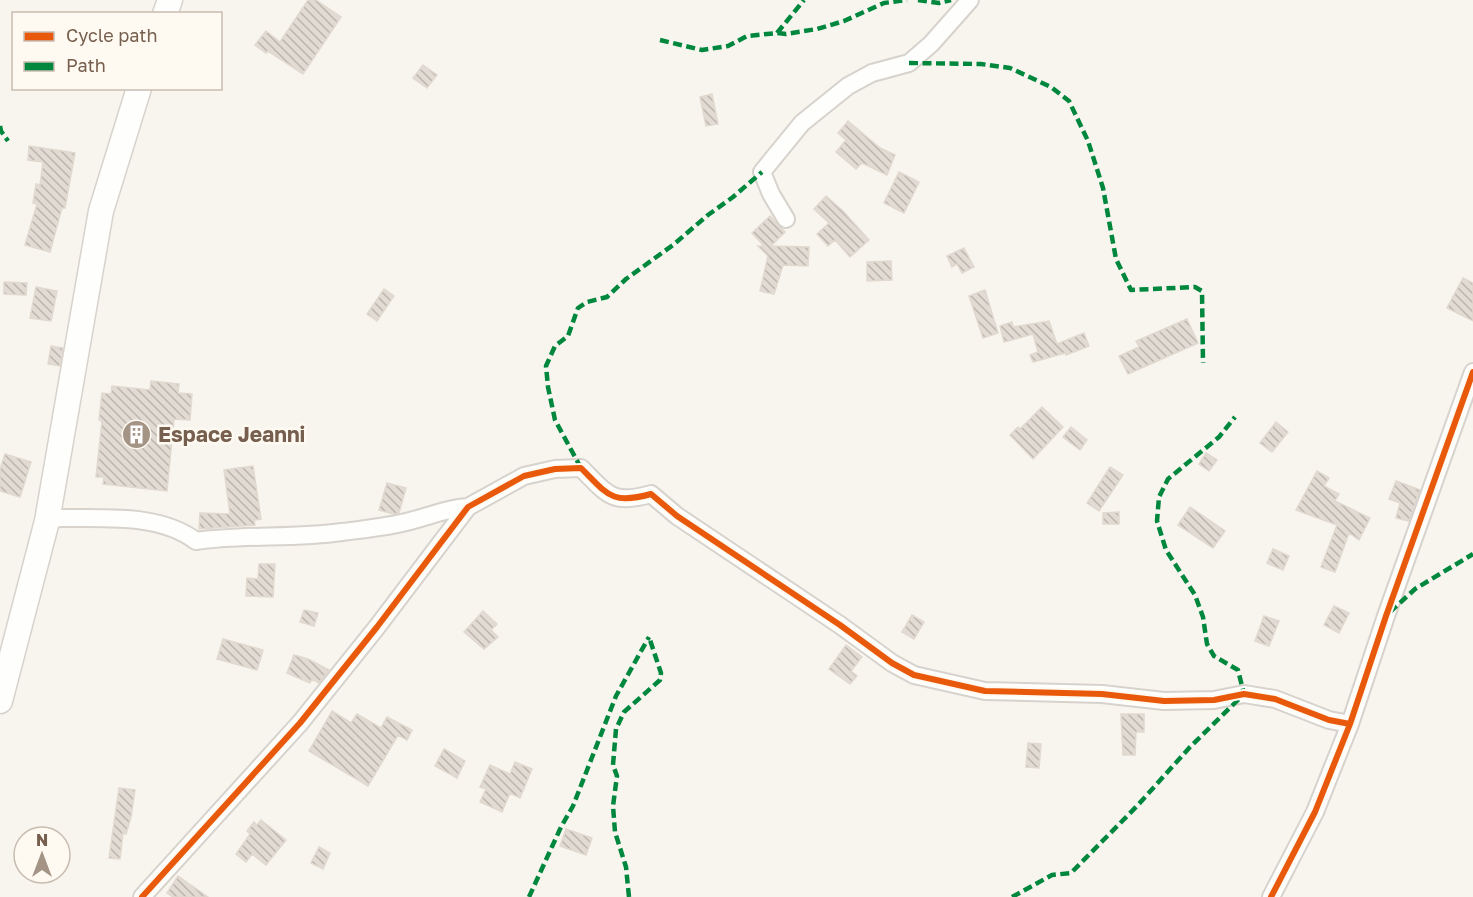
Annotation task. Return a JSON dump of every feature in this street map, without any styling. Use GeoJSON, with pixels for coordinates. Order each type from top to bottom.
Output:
{"type":"FeatureCollection","features":[{"type":"Feature","properties":{"kind":"main road"},"geometry":{"type":"LineString","coordinates":[[0,701],[47,521],[101,211],[138,90]]}},
{"type":"Feature","properties":{"kind":"street"},"geometry":{"type":"LineString","coordinates":[[786,219],[771,194],[762,172],[802,123],[848,86],[872,73],[909,63],[931,44],[970,0]]}},
{"type":"Feature","properties":{"kind":"street"},"geometry":{"type":"LineString","coordinates":[[1270,897],[1315,812],[1350,724],[1473,372]]}},
{"type":"Feature","properties":{"kind":"street"},"geometry":{"type":"LineString","coordinates":[[142,897],[300,723],[377,627],[468,507],[524,476],[555,469],[581,468],[610,496],[633,499],[651,494],[677,516],[840,625],[892,663],[914,675],[985,691],[1102,694],[1164,700],[1214,700],[1244,694],[1275,699],[1329,720],[1350,724]]}},
{"type":"Feature","properties":{"kind":"street"},"geometry":{"type":"LineString","coordinates":[[47,521],[60,518],[140,521],[171,526],[196,542],[343,532],[409,521],[468,507]]}},
{"type":"Feature","properties":{"kind":"building"},"geometry":{"type":"Polygon","coordinates":[[[308,0],[316,0],[341,17],[303,74],[255,45],[266,31],[280,42],[308,0]]]}},
{"type":"Feature","properties":{"kind":"building"},"geometry":{"type":"Polygon","coordinates":[[[423,65],[437,75],[427,88],[413,78],[423,65]]]}},
{"type":"Feature","properties":{"kind":"building"},"geometry":{"type":"Polygon","coordinates":[[[712,94],[718,124],[706,126],[700,97],[712,94]]]}},
{"type":"Feature","properties":{"kind":"building"},"geometry":{"type":"Polygon","coordinates":[[[848,121],[880,148],[895,155],[887,175],[862,163],[856,169],[836,152],[846,140],[838,133],[848,121]]]}},
{"type":"Feature","properties":{"kind":"building"},"geometry":{"type":"Polygon","coordinates":[[[29,146],[75,153],[65,208],[62,208],[50,252],[25,245],[37,204],[33,203],[36,184],[40,185],[43,162],[28,160],[29,146]]]}},
{"type":"Feature","properties":{"kind":"building"},"geometry":{"type":"Polygon","coordinates":[[[899,172],[919,182],[904,213],[884,203],[899,172]]]}},
{"type":"Feature","properties":{"kind":"building"},"geometry":{"type":"Polygon","coordinates":[[[826,196],[869,240],[850,257],[835,240],[828,246],[817,234],[829,223],[814,209],[826,196]]]}},
{"type":"Feature","properties":{"kind":"building"},"geometry":{"type":"Polygon","coordinates":[[[770,216],[785,232],[771,246],[809,247],[808,266],[783,265],[774,294],[760,291],[768,256],[758,246],[764,246],[752,233],[770,216]]]}},
{"type":"Feature","properties":{"kind":"building"},"geometry":{"type":"Polygon","coordinates":[[[964,248],[974,267],[962,273],[957,264],[952,267],[947,256],[964,248]]]}},
{"type":"Feature","properties":{"kind":"building"},"geometry":{"type":"Polygon","coordinates":[[[891,261],[892,280],[867,281],[867,262],[891,261]]]}},
{"type":"Feature","properties":{"kind":"building"},"geometry":{"type":"Polygon","coordinates":[[[1463,278],[1473,283],[1473,321],[1447,308],[1463,278]]]}},
{"type":"Feature","properties":{"kind":"building"},"geometry":{"type":"Polygon","coordinates":[[[4,282],[27,283],[26,295],[4,294],[4,282]]]}},
{"type":"Feature","properties":{"kind":"building"},"geometry":{"type":"Polygon","coordinates":[[[36,287],[57,291],[51,321],[30,318],[36,287]]]}},
{"type":"Feature","properties":{"kind":"building"},"geometry":{"type":"Polygon","coordinates":[[[384,289],[394,296],[377,321],[367,314],[384,289]]]}},
{"type":"Feature","properties":{"kind":"building"},"geometry":{"type":"Polygon","coordinates":[[[985,290],[998,333],[983,338],[969,296],[985,290]]]}},
{"type":"Feature","properties":{"kind":"building"},"geometry":{"type":"Polygon","coordinates":[[[1187,319],[1198,343],[1128,374],[1119,356],[1139,347],[1136,341],[1187,319]]]}},
{"type":"Feature","properties":{"kind":"building"},"geometry":{"type":"Polygon","coordinates":[[[1049,321],[1057,344],[1084,333],[1089,346],[1066,355],[1065,353],[1033,362],[1030,355],[1038,352],[1033,334],[1004,342],[1000,326],[1012,322],[1013,327],[1049,321]]]}},
{"type":"Feature","properties":{"kind":"building"},"geometry":{"type":"Polygon","coordinates":[[[51,346],[63,348],[60,366],[48,364],[51,346]]]}},
{"type":"Feature","properties":{"kind":"building","name":"Espace Jeanni"},"geometry":{"type":"Polygon","coordinates":[[[151,381],[179,384],[178,393],[192,394],[190,420],[174,419],[167,491],[103,484],[104,477],[96,477],[102,421],[99,420],[102,393],[111,394],[112,386],[150,390],[151,381]]]}},
{"type":"Feature","properties":{"kind":"building"},"geometry":{"type":"Polygon","coordinates":[[[1042,407],[1063,427],[1033,459],[1010,435],[1018,427],[1020,429],[1042,407]]]}},
{"type":"Feature","properties":{"kind":"building"},"geometry":{"type":"Polygon","coordinates":[[[1276,422],[1288,432],[1272,452],[1260,443],[1276,422]]]}},
{"type":"Feature","properties":{"kind":"building"},"geometry":{"type":"Polygon","coordinates":[[[1071,427],[1087,440],[1080,450],[1063,437],[1071,427]]]}},
{"type":"Feature","properties":{"kind":"building"},"geometry":{"type":"Polygon","coordinates":[[[1206,453],[1217,460],[1209,471],[1199,464],[1206,453]]]}},
{"type":"Feature","properties":{"kind":"building"},"geometry":{"type":"Polygon","coordinates":[[[5,454],[31,462],[20,497],[0,491],[0,469],[5,454]]]}},
{"type":"Feature","properties":{"kind":"building"},"geometry":{"type":"Polygon","coordinates":[[[253,466],[261,519],[254,520],[255,525],[199,529],[200,513],[230,514],[224,470],[253,466]]]}},
{"type":"Feature","properties":{"kind":"building"},"geometry":{"type":"Polygon","coordinates":[[[1110,467],[1123,475],[1099,511],[1087,503],[1110,467]]]}},
{"type":"Feature","properties":{"kind":"building"},"geometry":{"type":"Polygon","coordinates":[[[1317,471],[1329,478],[1324,486],[1339,494],[1335,501],[1370,518],[1359,540],[1349,533],[1335,572],[1321,567],[1337,525],[1296,510],[1317,471]]]}},
{"type":"Feature","properties":{"kind":"building"},"geometry":{"type":"Polygon","coordinates":[[[1396,481],[1420,490],[1409,521],[1396,518],[1400,503],[1389,499],[1396,481]]]}},
{"type":"Feature","properties":{"kind":"building"},"geometry":{"type":"Polygon","coordinates":[[[387,483],[406,488],[399,513],[393,514],[379,510],[387,483]]]}},
{"type":"Feature","properties":{"kind":"building"},"geometry":{"type":"Polygon","coordinates":[[[1190,507],[1225,531],[1213,548],[1178,525],[1190,507]]]}},
{"type":"Feature","properties":{"kind":"building"},"geometry":{"type":"Polygon","coordinates":[[[1119,512],[1119,524],[1103,524],[1103,513],[1119,512]]]}},
{"type":"Feature","properties":{"kind":"building"},"geometry":{"type":"Polygon","coordinates":[[[1273,549],[1289,556],[1283,570],[1267,563],[1273,549]]]}},
{"type":"Feature","properties":{"kind":"building"},"geometry":{"type":"Polygon","coordinates":[[[259,564],[275,564],[273,597],[246,596],[247,578],[258,579],[259,564]]]}},
{"type":"Feature","properties":{"kind":"building"},"geometry":{"type":"Polygon","coordinates":[[[1334,606],[1349,613],[1339,633],[1324,625],[1334,606]]]}},
{"type":"Feature","properties":{"kind":"building"},"geometry":{"type":"Polygon","coordinates":[[[304,610],[318,613],[314,626],[300,622],[304,610]]]}},
{"type":"Feature","properties":{"kind":"building"},"geometry":{"type":"Polygon","coordinates":[[[483,611],[497,624],[491,630],[498,637],[484,649],[464,632],[483,611]]]}},
{"type":"Feature","properties":{"kind":"building"},"geometry":{"type":"Polygon","coordinates":[[[912,615],[924,622],[914,639],[902,632],[912,615]]]}},
{"type":"Feature","properties":{"kind":"building"},"geometry":{"type":"Polygon","coordinates":[[[1264,616],[1279,621],[1269,646],[1255,641],[1264,616]]]}},
{"type":"Feature","properties":{"kind":"building"},"geometry":{"type":"Polygon","coordinates":[[[223,639],[263,650],[257,670],[217,659],[223,639]]]}},
{"type":"Feature","properties":{"kind":"building"},"geometry":{"type":"Polygon","coordinates":[[[846,645],[862,657],[851,671],[857,676],[850,684],[829,669],[846,645]]]}},
{"type":"Feature","properties":{"kind":"building"},"geometry":{"type":"Polygon","coordinates":[[[294,655],[308,659],[329,670],[319,683],[312,679],[310,683],[287,673],[294,655]]]}},
{"type":"Feature","properties":{"kind":"building"},"geometry":{"type":"Polygon","coordinates":[[[332,711],[351,723],[357,714],[381,728],[387,717],[412,730],[407,740],[398,735],[368,786],[309,751],[332,711]]]}},
{"type":"Feature","properties":{"kind":"building"},"geometry":{"type":"Polygon","coordinates":[[[1121,714],[1144,714],[1144,732],[1136,732],[1135,755],[1123,755],[1121,714]]]}},
{"type":"Feature","properties":{"kind":"building"},"geometry":{"type":"Polygon","coordinates":[[[1028,743],[1041,744],[1039,768],[1026,767],[1028,743]]]}},
{"type":"Feature","properties":{"kind":"building"},"geometry":{"type":"Polygon","coordinates":[[[444,749],[465,761],[457,778],[435,766],[444,749]]]}},
{"type":"Feature","properties":{"kind":"building"},"geometry":{"type":"Polygon","coordinates":[[[515,762],[532,769],[520,798],[510,793],[502,812],[480,802],[486,789],[480,787],[490,765],[510,774],[515,762]]]}},
{"type":"Feature","properties":{"kind":"building"},"geometry":{"type":"Polygon","coordinates":[[[119,788],[135,790],[131,817],[126,834],[123,833],[120,859],[109,858],[119,788]]]}},
{"type":"Feature","properties":{"kind":"building"},"geometry":{"type":"Polygon","coordinates":[[[261,820],[286,840],[266,865],[252,854],[246,862],[236,854],[250,834],[247,831],[254,822],[257,825],[261,820]]]}},
{"type":"Feature","properties":{"kind":"building"},"geometry":{"type":"Polygon","coordinates":[[[566,829],[592,838],[586,855],[560,846],[566,829]]]}},
{"type":"Feature","properties":{"kind":"building"},"geometry":{"type":"Polygon","coordinates":[[[319,847],[330,853],[323,869],[311,863],[319,847]]]}},
{"type":"Feature","properties":{"kind":"building"},"geometry":{"type":"Polygon","coordinates":[[[178,876],[208,897],[173,897],[167,893],[178,876]]]}},
{"type":"Feature","properties":{"kind":"marked path"},"geometry":{"type":"LineString","coordinates":[[777,33],[804,0]]}},
{"type":"Feature","properties":{"kind":"marked path"},"geometry":{"type":"LineString","coordinates":[[660,40],[702,50],[728,46],[747,36],[786,34],[817,29],[844,21],[884,3],[907,0]]}},
{"type":"Feature","properties":{"kind":"marked path"},"geometry":{"type":"LineString","coordinates":[[918,0],[939,3],[951,0]]}},
{"type":"Feature","properties":{"kind":"marked path"},"geometry":{"type":"LineString","coordinates":[[909,63],[981,64],[1010,68],[1051,87],[1069,101],[1088,141],[1103,188],[1116,259],[1131,290],[1195,287],[1202,291],[1203,363]]}},
{"type":"Feature","properties":{"kind":"marked path"},"geometry":{"type":"LineString","coordinates":[[0,126],[8,141]]}},
{"type":"Feature","properties":{"kind":"marked path"},"geometry":{"type":"LineString","coordinates":[[581,468],[555,420],[546,366],[555,346],[568,336],[578,308],[587,302],[607,297],[626,279],[673,245],[762,172]]}},
{"type":"Feature","properties":{"kind":"marked path"},"geometry":{"type":"LineString","coordinates":[[1012,897],[1052,875],[1071,873],[1137,806],[1190,747],[1244,694],[1238,670],[1214,656],[1207,644],[1203,617],[1195,595],[1166,550],[1157,521],[1159,497],[1168,479],[1219,437],[1235,417]]}},
{"type":"Feature","properties":{"kind":"marked path"},"geometry":{"type":"LineString","coordinates":[[1390,612],[1415,589],[1473,554]]}},
{"type":"Feature","properties":{"kind":"marked path"},"geometry":{"type":"LineString","coordinates":[[529,897],[573,806],[616,696],[649,637]]}},
{"type":"Feature","properties":{"kind":"marked path"},"geometry":{"type":"LineString","coordinates":[[629,897],[626,867],[615,832],[613,806],[617,776],[613,765],[616,729],[624,712],[660,680],[661,673],[649,637]]}},
{"type":"Feature","properties":{"kind":"cycle path"},"geometry":{"type":"LineString","coordinates":[[1271,897],[1315,812],[1350,724],[1473,372]]}},
{"type":"Feature","properties":{"kind":"cycle path"},"geometry":{"type":"LineString","coordinates":[[142,897],[300,723],[377,627],[468,507],[524,476],[555,469],[581,468],[605,491],[619,498],[651,494],[677,516],[840,625],[892,663],[914,675],[985,691],[1102,694],[1164,701],[1214,700],[1244,694],[1275,699],[1329,720],[1350,724]]}},
{"type":"Feature","properties":{"kind":"place","name":"Espace Jeanni"},"geometry":{"type":"Point","coordinates":[137,434]}}]}
